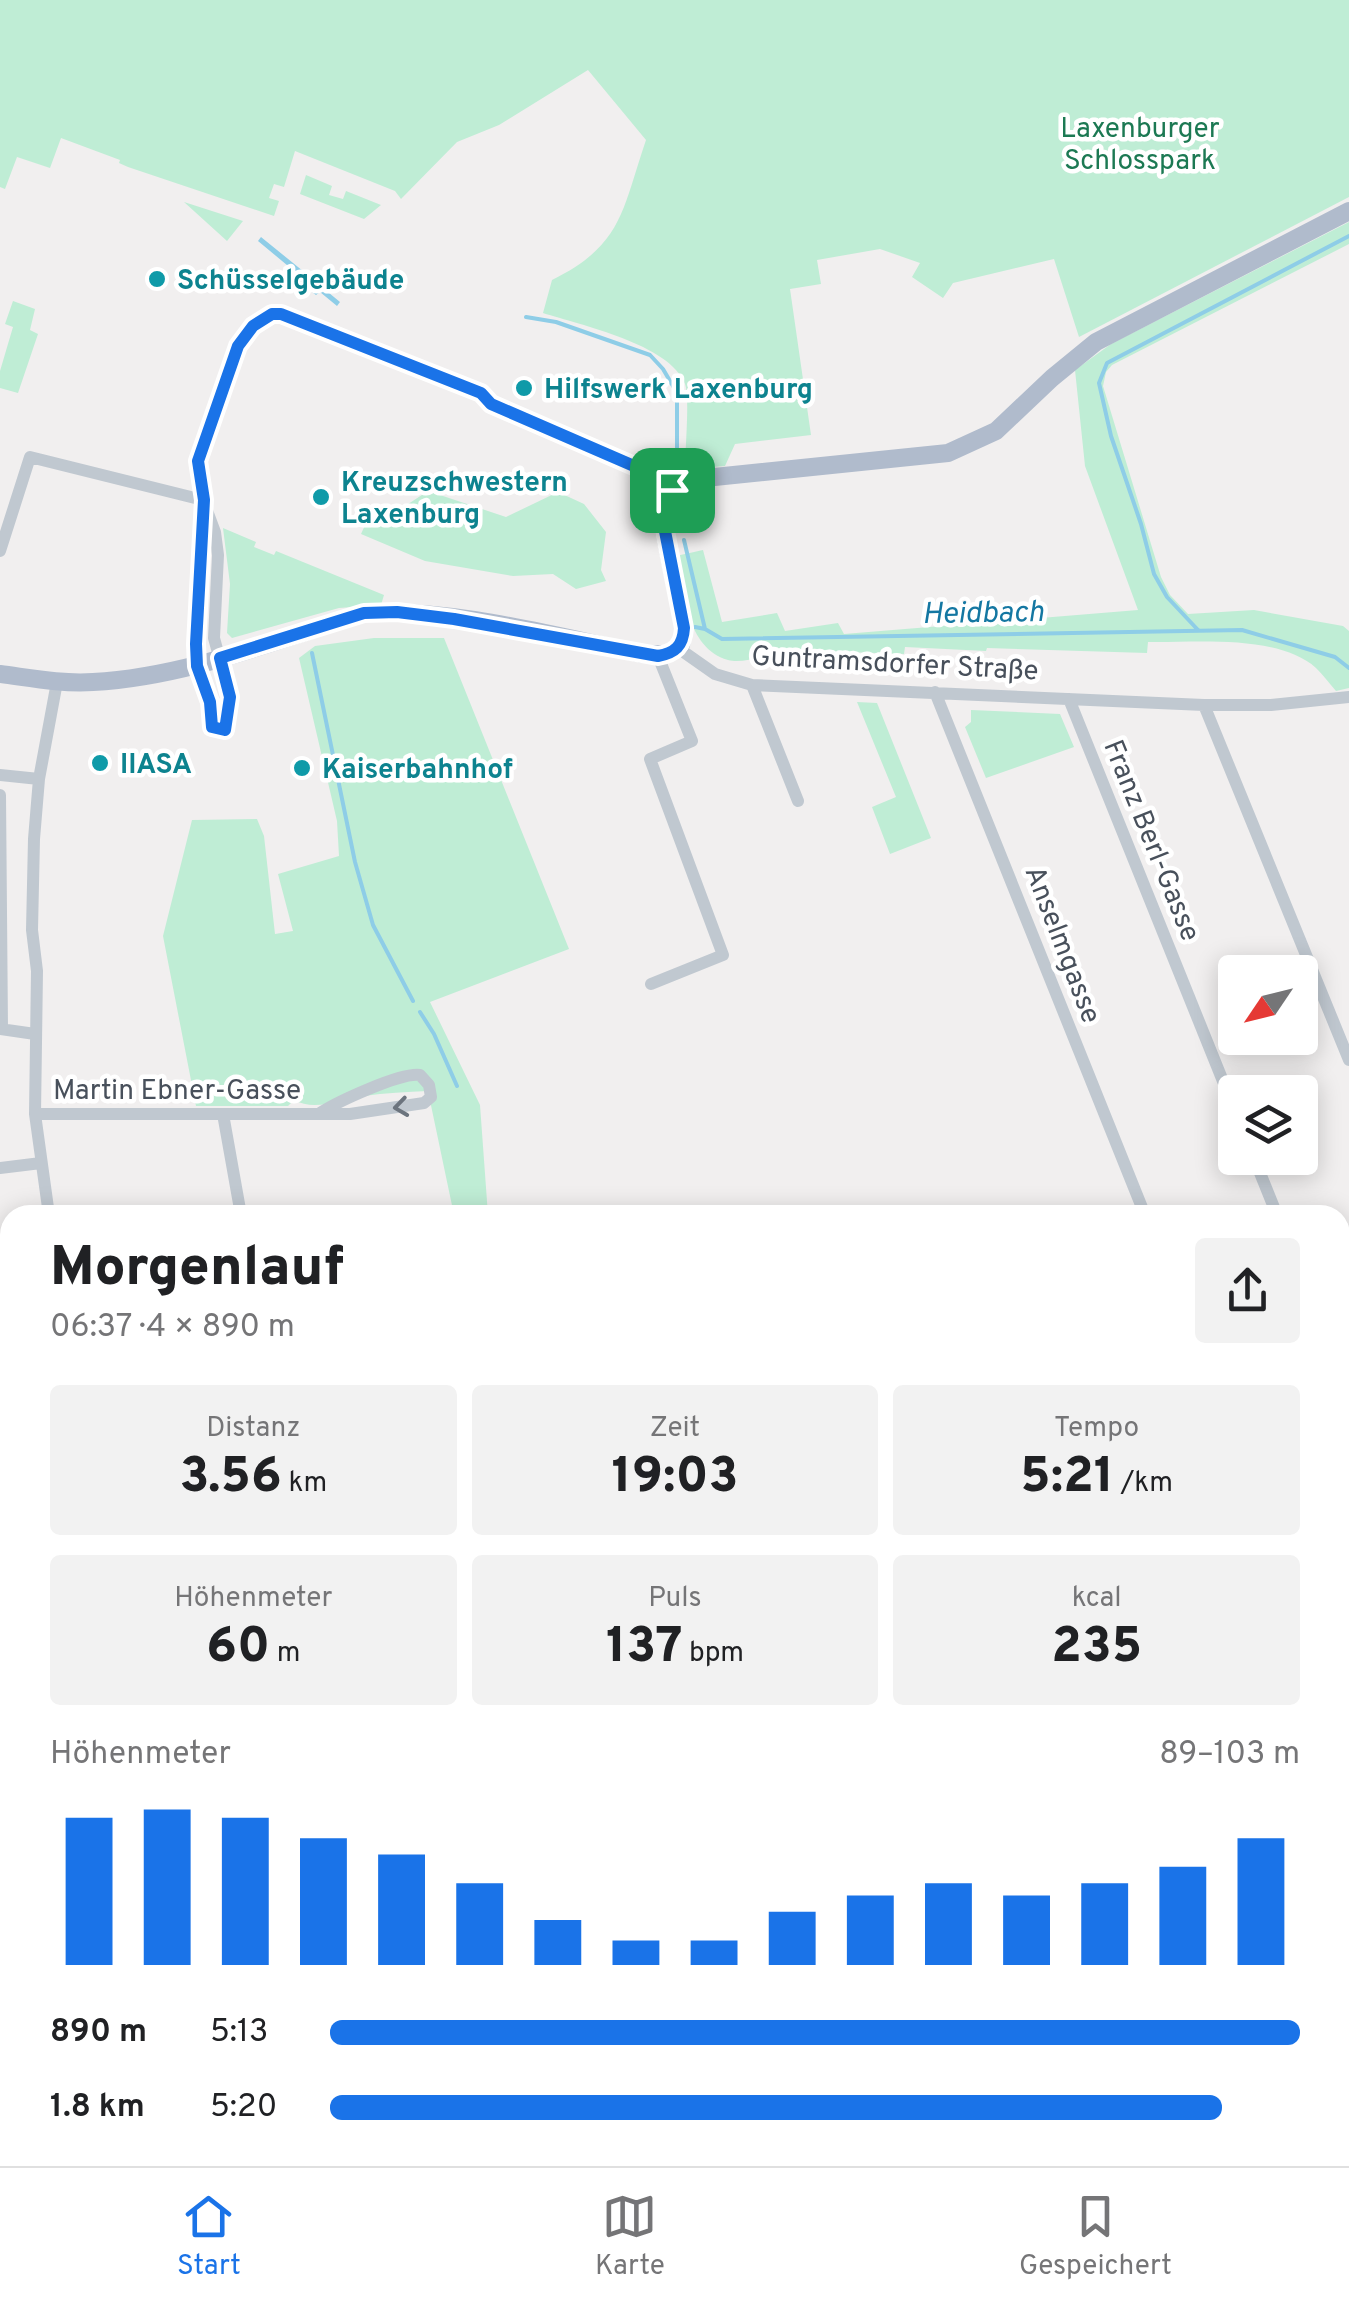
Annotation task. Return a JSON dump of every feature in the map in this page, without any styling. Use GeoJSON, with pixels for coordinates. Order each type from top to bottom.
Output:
{"type":"FeatureCollection","features":[{"type":"Feature","properties":{"kind":"main road"},"geometry":{"type":"LineString","coordinates":[[0,674],[57,682],[108,680],[197,666],[364,613],[397,612],[658,656],[678,648],[684,628],[662,516],[664,498],[672,490],[695,478],[885,460],[964,448],[996,431],[1096,342],[1349,211]]}},
{"type":"Feature","properties":{"kind":"street"},"geometry":{"type":"LineString","coordinates":[[204,500],[216,532],[214,638],[230,704],[226,726],[220,731],[212,727],[210,702],[197,666],[204,500],[198,461],[238,346],[263,317],[281,314],[481,393],[491,404],[657,476],[672,490]]}},
{"type":"Feature","properties":{"kind":"street"},"geometry":{"type":"LineString","coordinates":[[0,550],[30,457],[204,500]]}},
{"type":"Feature","properties":{"kind":"street","name":"Guntramsdorfer Straße"},"geometry":{"type":"LineString","coordinates":[[678,648],[716,674],[752,685],[1204,705],[1349,697]]}},
{"type":"Feature","properties":{"kind":"street"},"geometry":{"type":"LineString","coordinates":[[650,984],[723,955],[650,758],[692,741],[658,656]]}},
{"type":"Feature","properties":{"kind":"street"},"geometry":{"type":"LineString","coordinates":[[47,1205],[35,1114],[37,965],[32,930],[39,780],[57,682]]}},
{"type":"Feature","properties":{"kind":"street"},"geometry":{"type":"LineString","coordinates":[[752,685],[798,801]]}},
{"type":"Feature","properties":{"kind":"street","name":"Anselmgasse"},"geometry":{"type":"LineString","coordinates":[[936,692],[1141,1205]]}},
{"type":"Feature","properties":{"kind":"street","name":"Franz Berl-Gasse"},"geometry":{"type":"LineString","coordinates":[[1068,698],[1220,1075]]}},
{"type":"Feature","properties":{"kind":"street"},"geometry":{"type":"LineString","coordinates":[[1204,705],[1349,1060]]}},
{"type":"Feature","properties":{"kind":"street"},"geometry":{"type":"LineString","coordinates":[[0,775],[39,780]]}},
{"type":"Feature","properties":{"kind":"street"},"geometry":{"type":"LineString","coordinates":[[0,795],[1,1029],[35,1034]]}},
{"type":"Feature","properties":{"kind":"street","name":"Martin Ebner-Gasse"},"geometry":{"type":"LineString","coordinates":[[35,1114],[350,1114],[424,1103],[431,1097],[420,1075],[410,1074],[347,1096],[320,1113]]}},
{"type":"Feature","properties":{"kind":"street"},"geometry":{"type":"LineString","coordinates":[[223,1114],[239,1205]]}},
{"type":"Feature","properties":{"kind":"street"},"geometry":{"type":"LineString","coordinates":[[0,1168],[41,1163]]}},
{"type":"Feature","properties":{"kind":"street"},"geometry":{"type":"LineString","coordinates":[[1261,1175],[1273,1205]]}},
{"type":"Feature","properties":{"kind":"green space","name":"Laxenburger Schlosspark"},"geometry":{"type":"Polygon","coordinates":[[[0,0],[1349,0],[1349,197],[1079,337],[1054,259],[953,283],[943,298],[912,277],[920,263],[880,249],[817,260],[821,284],[790,289],[811,435],[735,444],[725,466],[685,469],[686,390],[676,370],[662,358],[622,338],[543,313],[552,280],[593,253],[617,223],[646,140],[588,70],[499,125],[457,142],[401,199],[395,191],[295,151],[284,187],[274,184],[269,198],[279,201],[274,216],[128,167],[120,160],[61,138],[50,168],[17,157],[5,189],[0,187],[0,0]]]}},
{"type":"Feature","properties":{"kind":"green space"},"geometry":{"type":"Polygon","coordinates":[[[306,175],[332,186],[329,195],[343,199],[346,191],[381,205],[364,219],[300,194],[306,175]]]}},
{"type":"Feature","properties":{"kind":"green space"},"geometry":{"type":"Polygon","coordinates":[[[184,202],[243,221],[227,241],[184,202]]]}},
{"type":"Feature","properties":{"kind":"green space"},"geometry":{"type":"Polygon","coordinates":[[[1349,222],[1349,244],[1112,365],[1103,386],[1161,577],[1170,595],[1188,614],[1254,610],[1343,626],[1349,631],[1349,688],[1336,691],[1300,657],[1236,643],[1148,642],[1147,653],[905,647],[904,654],[760,649],[761,658],[736,661],[714,654],[703,644],[689,617],[676,556],[703,550],[722,622],[777,613],[785,631],[838,623],[844,634],[1138,610],[1085,466],[1075,370],[1111,344],[1349,222]]]}},
{"type":"Feature","properties":{"kind":"green space"},"geometry":{"type":"Polygon","coordinates":[[[13,301],[35,309],[30,330],[38,334],[18,393],[0,388],[0,371],[13,327],[5,324],[13,301]]]}},
{"type":"Feature","properties":{"kind":"green space"},"geometry":{"type":"Polygon","coordinates":[[[428,491],[506,517],[558,492],[584,504],[606,532],[601,570],[606,581],[576,589],[553,574],[513,576],[425,561],[361,534],[372,510],[399,510],[428,491]]]}},
{"type":"Feature","properties":{"kind":"green space"},"geometry":{"type":"Polygon","coordinates":[[[223,528],[256,542],[254,547],[274,555],[276,551],[384,595],[381,605],[339,608],[232,638],[227,633],[230,584],[223,528]]]}},
{"type":"Feature","properties":{"kind":"green space"},"geometry":{"type":"Polygon","coordinates":[[[374,638],[444,638],[569,949],[430,1002],[480,1105],[487,1205],[452,1205],[428,1091],[372,1095],[320,1105],[294,1100],[288,1106],[196,1106],[163,936],[192,820],[257,819],[264,836],[275,934],[293,931],[278,874],[339,856],[337,821],[299,658],[315,646],[374,638]]]}},
{"type":"Feature","properties":{"kind":"green space"},"geometry":{"type":"Polygon","coordinates":[[[857,702],[877,703],[931,838],[890,854],[872,807],[896,797],[857,702]]]}},
{"type":"Feature","properties":{"kind":"green space"},"geometry":{"type":"Polygon","coordinates":[[[971,710],[1060,714],[1074,747],[986,778],[965,727],[971,722],[971,710]]]}},
{"type":"Feature","properties":{"kind":"water"},"geometry":{"type":"Polygon","coordinates":[[[261,237],[325,285],[323,288],[340,302],[337,306],[320,292],[316,295],[308,289],[311,285],[258,241],[261,237]]]}},
{"type":"Feature","properties":{"kind":"waterway"},"geometry":{"type":"LineString","coordinates":[[1198,630],[1167,597],[1154,574],[1111,436],[1099,383],[1107,363],[1349,236]]}},
{"type":"Feature","properties":{"kind":"waterway","name":"Heidbach"},"geometry":{"type":"LineString","coordinates":[[526,317],[556,322],[650,355],[677,393],[677,473]]}},
{"type":"Feature","properties":{"kind":"waterway","name":"Heidbach"},"geometry":{"type":"LineString","coordinates":[[684,540],[705,629],[722,639],[1242,630],[1335,657],[1349,668]]}},
{"type":"Feature","properties":{"kind":"waterway"},"geometry":{"type":"LineString","coordinates":[[695,627],[705,629]]}},
{"type":"Feature","properties":{"kind":"waterway"},"geometry":{"type":"LineString","coordinates":[[312,653],[355,862],[373,925],[413,1001]]}},
{"type":"Feature","properties":{"kind":"waterway"},"geometry":{"type":"LineString","coordinates":[[420,1012],[457,1086]]}},
{"type":"Feature","properties":{"kind":"place","name":"Schüsselgebäude"},"geometry":{"type":"Point","coordinates":[157,279]}},
{"type":"Feature","properties":{"kind":"place","name":"Hilfswerk Laxenburg"},"geometry":{"type":"Point","coordinates":[524,388]}},
{"type":"Feature","properties":{"kind":"place","name":"Kreuzschwestern Laxenburg"},"geometry":{"type":"Point","coordinates":[321,497]}},
{"type":"Feature","properties":{"kind":"place","name":"IIASA"},"geometry":{"type":"Point","coordinates":[100,763]}},
{"type":"Feature","properties":{"kind":"place","name":"Kaiserbahnhof"},"geometry":{"type":"Point","coordinates":[302,768]}},
{"type":"Feature","properties":{"kind":"route"},"geometry":{"type":"LineString","coordinates":[[281,314],[481,393],[491,404],[657,476],[672,490],[664,498],[662,516],[684,635],[671,653],[643,654],[437,616],[364,613],[220,658],[230,704],[225,730],[212,727],[210,702],[197,666],[204,500],[198,461],[238,346],[263,317],[281,314]]}}]}
